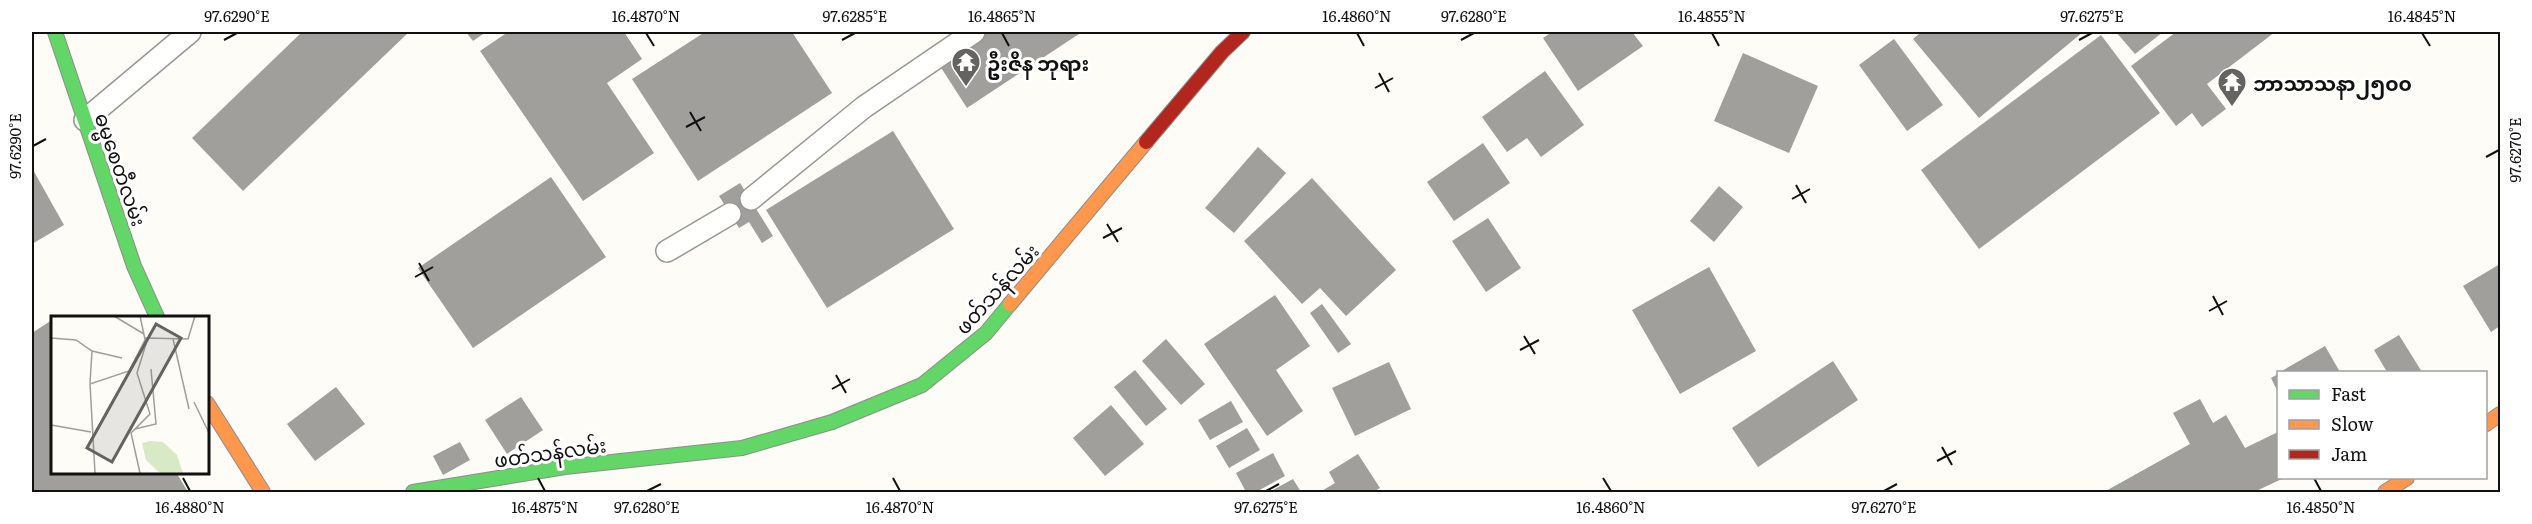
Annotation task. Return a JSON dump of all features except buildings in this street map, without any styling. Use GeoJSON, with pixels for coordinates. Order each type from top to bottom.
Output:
{"type":"FeatureCollection","features":[{"type":"Feature","properties":{"kind":"street","name":"ဓမ္မစေတီလမ်း"},"geometry":{"type":"LineString","coordinates":[[55,32],[134,266],[157,316]]}},
{"type":"Feature","properties":{"kind":"street","name":"ဖတ်သန်လမ်း"},"geometry":{"type":"LineString","coordinates":[[413,492],[565,467],[742,448],[832,422],[922,385],[986,333],[1222,52],[1243,32]]}},
{"type":"Feature","properties":{"kind":"street"},"geometry":{"type":"LineString","coordinates":[[208,405],[263,492]]}},
{"type":"Feature","properties":{"kind":"street"},"geometry":{"type":"LineString","coordinates":[[2487,423],[2500,414]]}},
{"type":"Feature","properties":{"kind":"street"},"geometry":{"type":"LineString","coordinates":[[2385,492],[2404,479]]}},
{"type":"Feature","properties":{"kind":"lane"},"geometry":{"type":"LineString","coordinates":[[85,120],[190,32]]}},
{"type":"Feature","properties":{"kind":"lane"},"geometry":{"type":"LineString","coordinates":[[751,199],[864,107],[974,32]]}},
{"type":"Feature","properties":{"kind":"lane"},"geometry":{"type":"LineString","coordinates":[[667,251],[730,213]]}},
{"type":"Feature","properties":{"kind":"traffic: fast"},"geometry":{"type":"LineString","coordinates":[[55,32],[134,266],[157,316]]}},
{"type":"Feature","properties":{"kind":"traffic: fast"},"geometry":{"type":"LineString","coordinates":[[413,492],[565,467],[742,448],[832,422],[922,385],[986,333],[1010,304]]}},
{"type":"Feature","properties":{"kind":"traffic: slow"},"geometry":{"type":"LineString","coordinates":[[1010,304],[1146,142]]}},
{"type":"Feature","properties":{"kind":"traffic: slow"},"geometry":{"type":"LineString","coordinates":[[208,405],[263,492]]}},
{"type":"Feature","properties":{"kind":"traffic: slow"},"geometry":{"type":"LineString","coordinates":[[2487,423],[2500,414]]}},
{"type":"Feature","properties":{"kind":"traffic: slow"},"geometry":{"type":"LineString","coordinates":[[2385,492],[2405,479]]}},
{"type":"Feature","properties":{"kind":"traffic: jam"},"geometry":{"type":"LineString","coordinates":[[1146,142],[1222,52],[1243,32]]}},
{"type":"Feature","properties":{"kind":"place","name":"ဦးဇိန ဘုရား"},"geometry":{"type":"Point","coordinates":[966,88]}},
{"type":"Feature","properties":{"kind":"place","name":"ဘာသာသနာ၂၅၀၀"},"geometry":{"type":"Point","coordinates":[2232,108]}}]}
